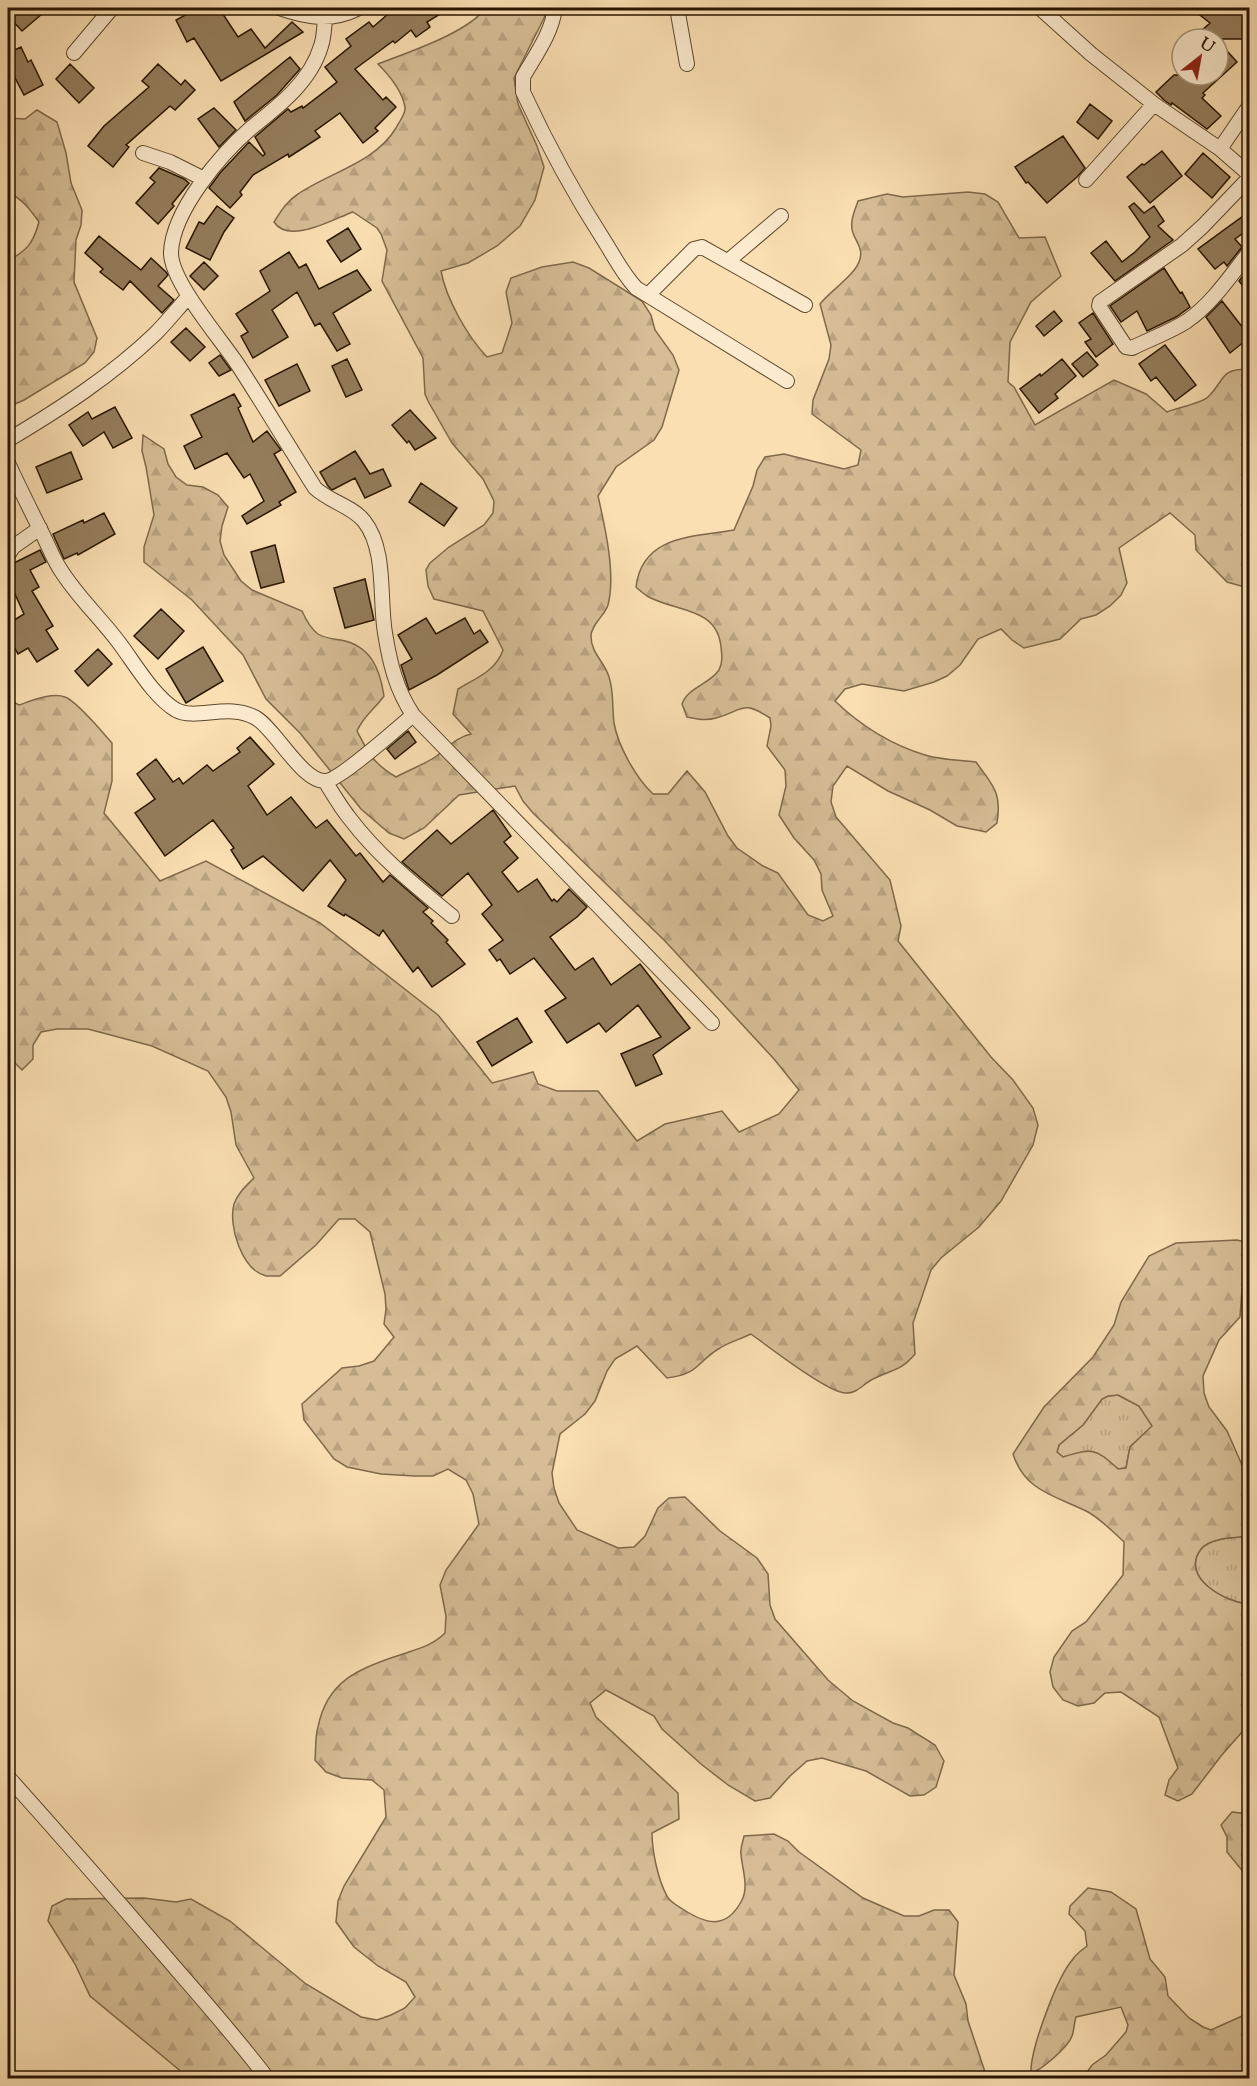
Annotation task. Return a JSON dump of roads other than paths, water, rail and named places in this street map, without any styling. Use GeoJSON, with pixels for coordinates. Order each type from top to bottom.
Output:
{"type":"FeatureCollection","features":[{"type":"Feature","properties":{"kind":"street"},"geometry":{"type":"LineString","coordinates":[[74,53],[112,8]]}},
{"type":"Feature","properties":{"kind":"street"},"geometry":{"type":"LineString","coordinates":[[279,8],[296,14],[325,19],[359,8]]}},
{"type":"Feature","properties":{"kind":"street"},"geometry":{"type":"LineString","coordinates":[[555,8],[554,18],[545,38],[523,77],[524,92],[557,162],[589,218],[636,288],[787,381]]}},
{"type":"Feature","properties":{"kind":"street"},"geometry":{"type":"LineString","coordinates":[[677,8],[687,64]]}},
{"type":"Feature","properties":{"kind":"street"},"geometry":{"type":"LineString","coordinates":[[1040,8],[1091,54],[1154,104],[1220,149],[1250,176],[1182,245],[1101,302],[1099,306],[1126,347],[1132,348],[1186,321],[1208,303],[1249,252]]}},
{"type":"Feature","properties":{"kind":"street"},"geometry":{"type":"LineString","coordinates":[[325,19],[322,44],[314,65],[301,82],[223,155],[190,201],[173,240],[171,254],[173,266],[189,296],[236,362],[315,488],[332,501],[356,513],[372,533],[377,548],[385,633],[395,678],[400,695],[413,715],[712,1023]]}},
{"type":"Feature","properties":{"kind":"street"},"geometry":{"type":"LineString","coordinates":[[1086,180],[1154,104]]}},
{"type":"Feature","properties":{"kind":"street"},"geometry":{"type":"LineString","coordinates":[[1220,149],[1250,105]]}},
{"type":"Feature","properties":{"kind":"street"},"geometry":{"type":"LineString","coordinates":[[143,153],[170,162],[204,179]]}},
{"type":"Feature","properties":{"kind":"street"},"geometry":{"type":"LineString","coordinates":[[728,261],[781,216]]}},
{"type":"Feature","properties":{"kind":"street"},"geometry":{"type":"LineString","coordinates":[[648,295],[698,248],[706,248],[805,305]]}},
{"type":"Feature","properties":{"kind":"street"},"geometry":{"type":"LineString","coordinates":[[8,440],[50,414],[123,362],[155,333],[189,296]]}},
{"type":"Feature","properties":{"kind":"street"},"geometry":{"type":"LineString","coordinates":[[8,463],[59,568],[76,594],[165,701],[183,713],[240,712],[256,718],[267,727],[310,776],[325,782],[351,820],[377,849],[452,916]]}},
{"type":"Feature","properties":{"kind":"street"},"geometry":{"type":"LineString","coordinates":[[8,555],[13,547],[40,528]]}},
{"type":"Feature","properties":{"kind":"street"},"geometry":{"type":"LineString","coordinates":[[325,782],[358,760],[413,715]]}},
{"type":"Feature","properties":{"kind":"street"},"geometry":{"type":"LineString","coordinates":[[8,1778],[169,1960],[245,2049],[267,2079]]}}]}
